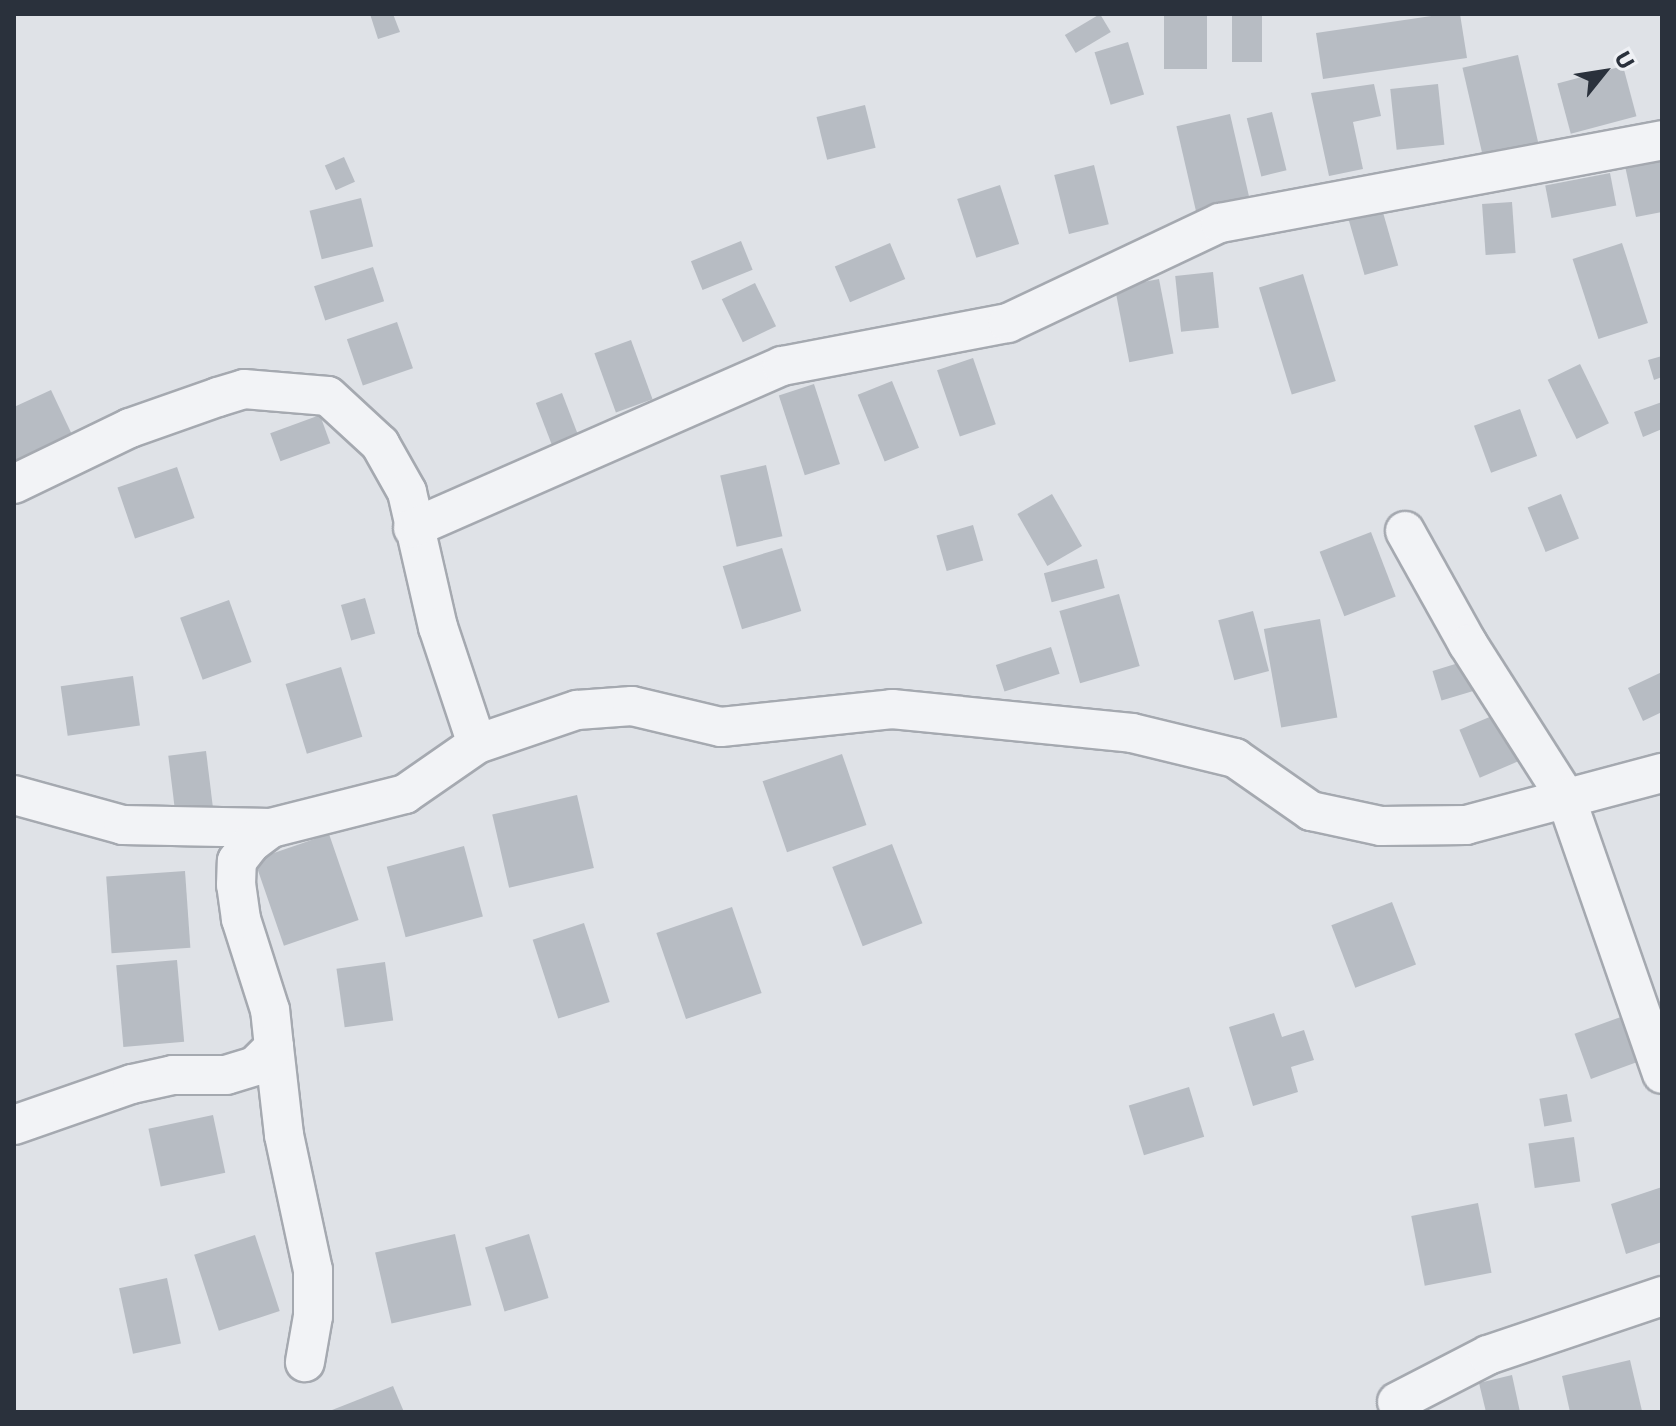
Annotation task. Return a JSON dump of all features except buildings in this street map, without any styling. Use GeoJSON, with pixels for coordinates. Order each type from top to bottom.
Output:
{"type":"FeatureCollection","features":[{"type":"Feature","properties":{"kind":"street"},"geometry":{"type":"LineString","coordinates":[[413,528],[782,366],[1008,323],[1220,223],[1662,140]]}},
{"type":"Feature","properties":{"kind":"street"},"geometry":{"type":"LineString","coordinates":[[14,484],[178,408],[244,389],[328,396],[380,444],[407,492],[438,627],[477,744]]}},
{"type":"Feature","properties":{"kind":"street"},"geometry":{"type":"LineString","coordinates":[[1405,531],[1468,644],[1566,798],[1662,1074]]}},
{"type":"Feature","properties":{"kind":"street"},"geometry":{"type":"LineString","coordinates":[[14,795],[123,825],[271,828],[405,794],[477,744],[577,710],[632,706],[721,727],[892,709],[1132,733],[1235,758],[1311,811],[1339,821],[1466,825],[1662,773]]}},
{"type":"Feature","properties":{"kind":"street"},"geometry":{"type":"LineString","coordinates":[[271,828],[237,861],[236,885],[241,919],[270,1010],[284,1135],[313,1270],[305,1362]]}},
{"type":"Feature","properties":{"kind":"street"},"geometry":{"type":"LineString","coordinates":[[14,1125],[132,1084],[173,1075],[242,1072],[274,1047]]}},
{"type":"Feature","properties":{"kind":"street"},"geometry":{"type":"LineString","coordinates":[[1397,1402],[1488,1355],[1662,1296]]}}]}
